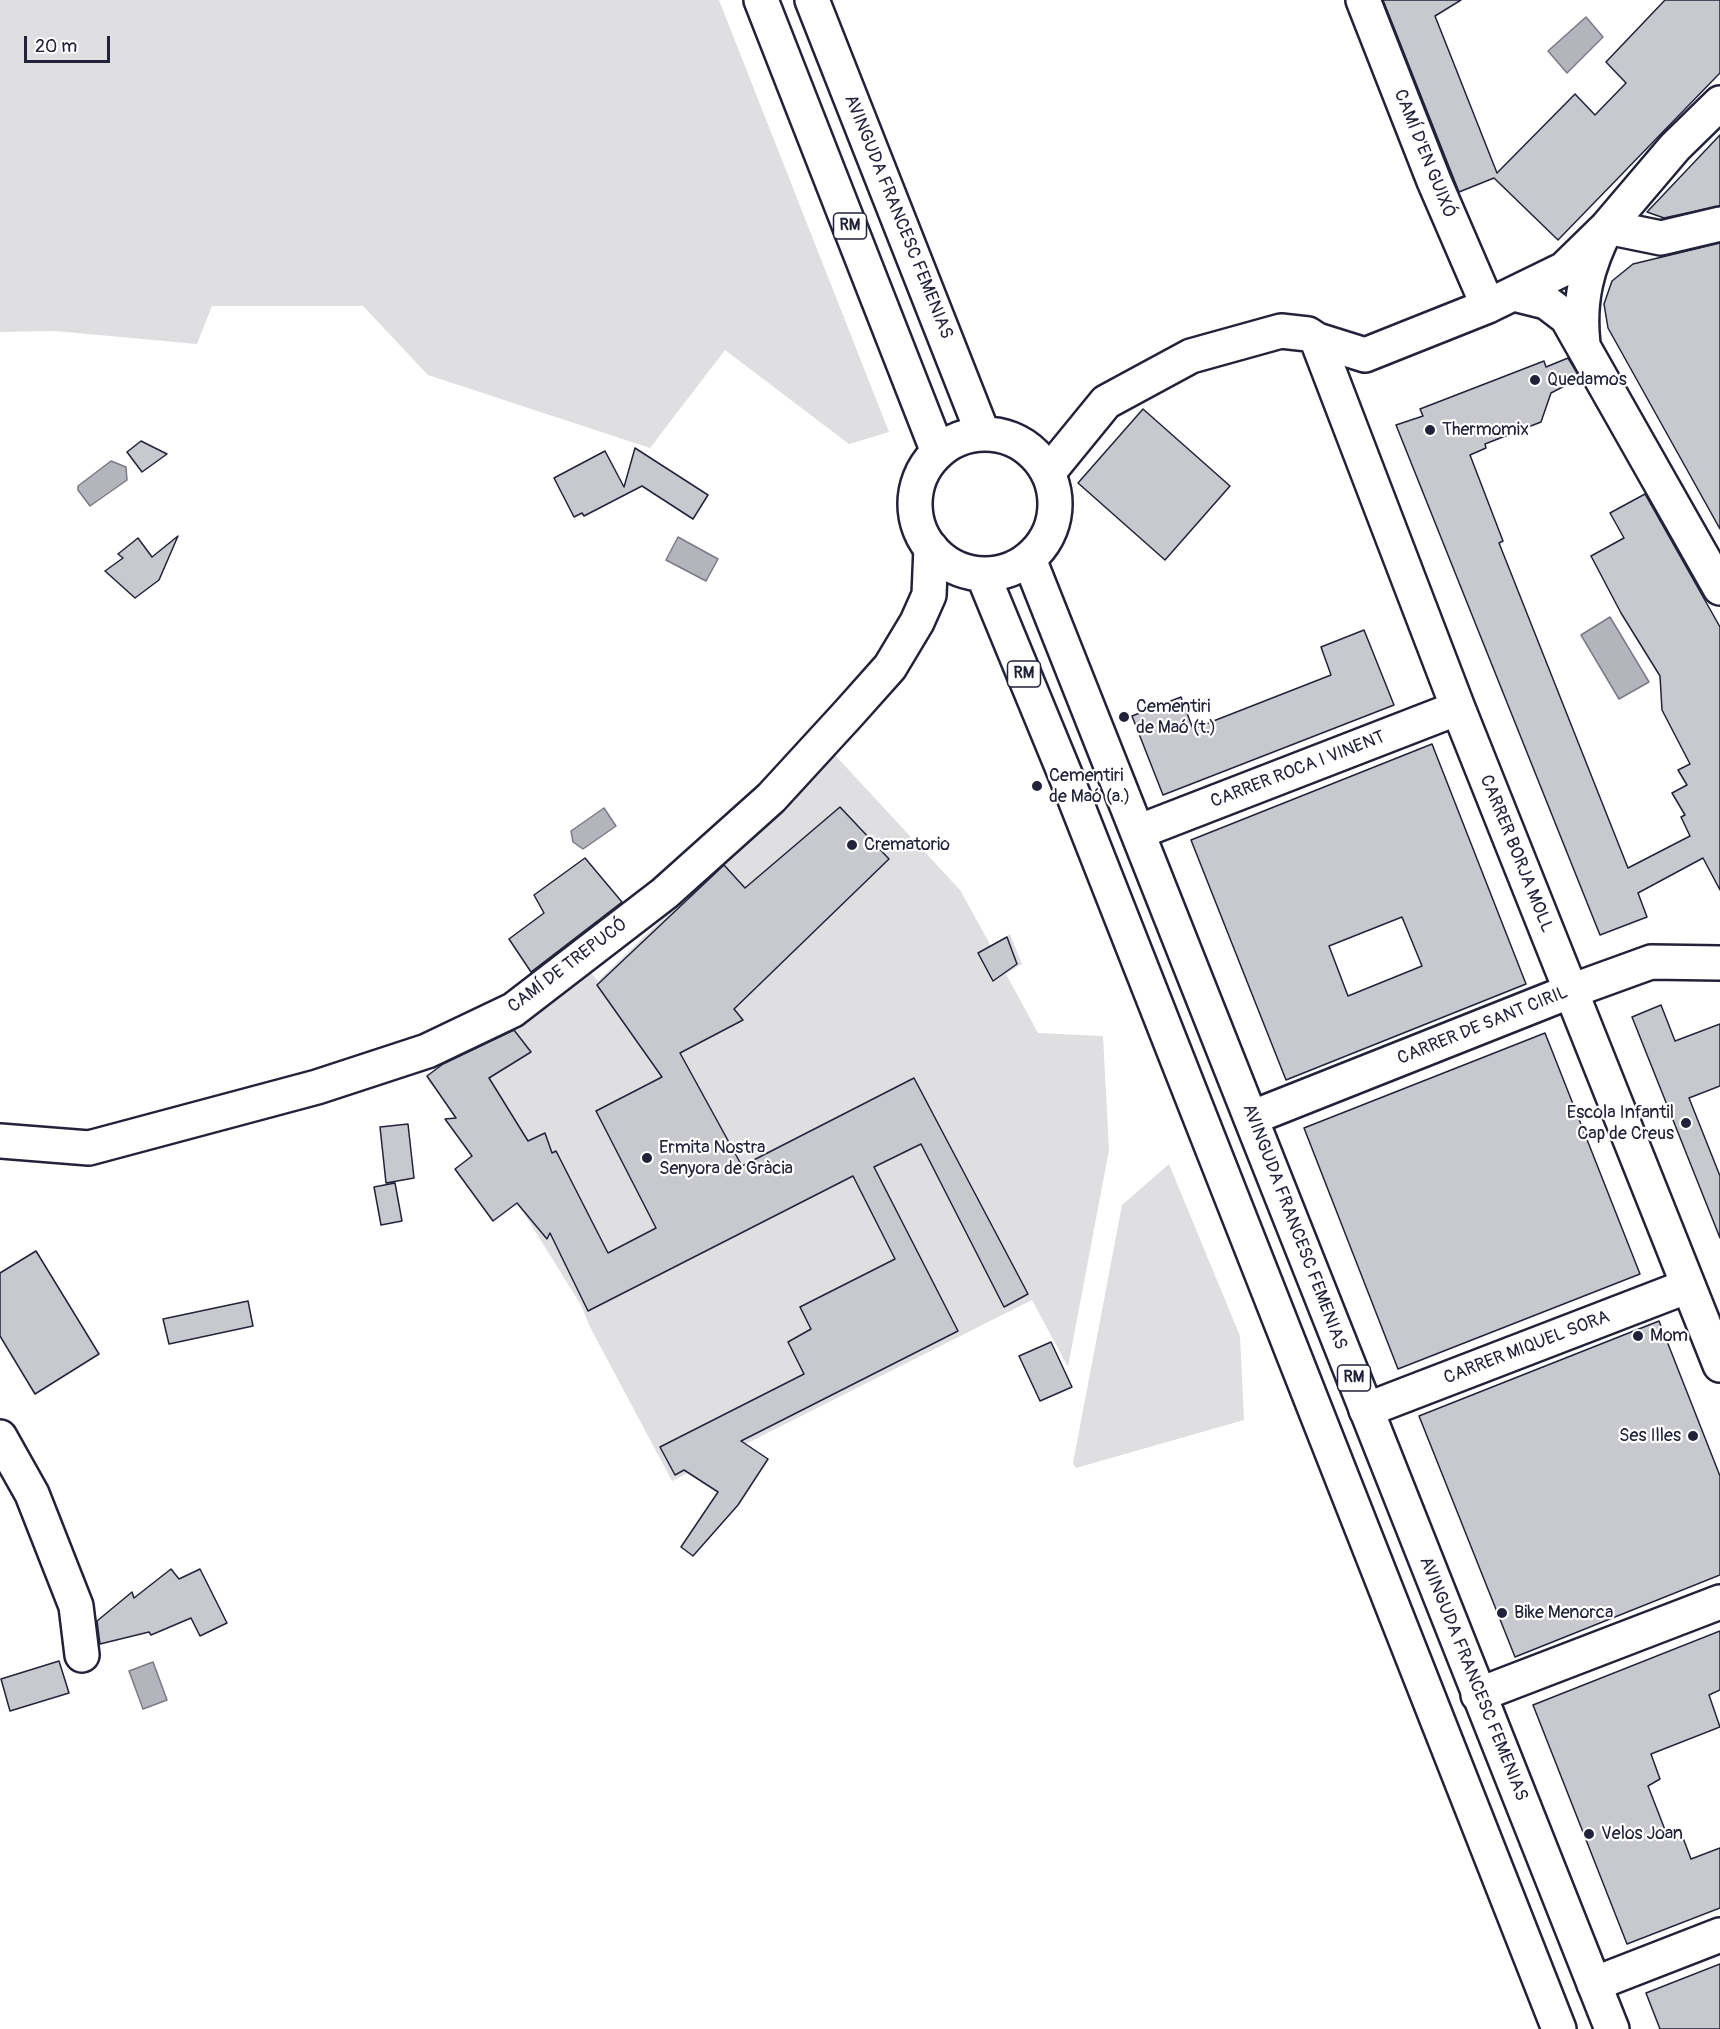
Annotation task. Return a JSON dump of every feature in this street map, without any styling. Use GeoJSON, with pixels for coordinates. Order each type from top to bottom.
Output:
{"type":"FeatureCollection","features":[{"type":"Feature","properties":{"kind":"street","name":"RM"},"geometry":{"type":"LineString","coordinates":[[761,0],[938,452]]}},
{"type":"Feature","properties":{"kind":"street","name":"AVINGUDA FRANCESC FEMENIAS"},"geometry":{"type":"LineString","coordinates":[[812,0],[983,434]]}},
{"type":"Feature","properties":{"kind":"street","name":"CAMÍ D'EN GUIXÓ"},"geometry":{"type":"LineString","coordinates":[[1364,0],[1434,181],[1501,300]]}},
{"type":"Feature","properties":{"kind":"street"},"geometry":{"type":"LineString","coordinates":[[1048,473],[1106,402],[1191,356],[1281,331],[1308,334],[1317,340],[1365,355],[1501,300],[1564,269],[1607,226],[1675,147],[1720,103]]}},
{"type":"Feature","properties":{"kind":"street"},"geometry":{"type":"LineString","coordinates":[[1607,226],[1661,238],[1720,224]]}},
{"type":"Feature","properties":{"kind":"street"},"geometry":{"type":"LineString","coordinates":[[1583,346],[1579,314],[1585,284],[1594,251],[1607,226]]}},
{"type":"Feature","properties":{"kind":"street"},"geometry":{"type":"LineString","coordinates":[[1501,300],[1546,302],[1567,318],[1720,588]]}},
{"type":"Feature","properties":{"kind":"street","name":"CARRER BORJA MOLL"},"geometry":{"type":"LineString","coordinates":[[1317,340],[1458,708],[1720,1365]]}},
{"type":"Feature","properties":{"kind":"street"},"geometry":{"type":"LineString","coordinates":[[983,434],[1009,438],[1032,452],[1048,473],[1054,491],[1055,510],[1051,528],[1042,545],[1029,559],[1015,568],[983,575],[963,571],[945,562],[930,548],[920,530],[915,509],[917,488],[925,468],[938,452],[959,439],[983,434]]}},
{"type":"Feature","properties":{"kind":"street","name":"CAMÍ DE TREPUCÓ"},"geometry":{"type":"LineString","coordinates":[[0,1141],[89,1148],[317,1087],[427,1051],[513,1010],[665,893],[771,798],[849,713],[890,667],[917,622],[929,595],[930,548]]}},
{"type":"Feature","properties":{"kind":"street","name":"AVINGUDA FRANCESC FEMENIAS"},"geometry":{"type":"LineString","coordinates":[[1029,559],[1612,2029]]}},
{"type":"Feature","properties":{"kind":"street","name":"RM"},"geometry":{"type":"LineString","coordinates":[[983,575],[1069,785],[1559,2029]]}},
{"type":"Feature","properties":{"kind":"street","name":"CARRER ROCA I VINENT"},"geometry":{"type":"LineString","coordinates":[[1138,832],[1458,708]]}},
{"type":"Feature","properties":{"kind":"street","name":"CARRER DE SANT CIRIL"},"geometry":{"type":"LineString","coordinates":[[1251,1118],[1571,991],[1651,962],[1720,963]]}},
{"type":"Feature","properties":{"kind":"street","name":"CARRER MIQUEL SORA"},"geometry":{"type":"LineString","coordinates":[[1366,1410],[1688,1286]]}},
{"type":"Feature","properties":{"kind":"street"},"geometry":{"type":"LineString","coordinates":[[0,1437],[32,1494],[76,1606],[82,1655]]}},
{"type":"Feature","properties":{"kind":"street"},"geometry":{"type":"LineString","coordinates":[[1479,1695],[1720,1602]]}},
{"type":"Feature","properties":{"kind":"street"},"geometry":{"type":"LineString","coordinates":[[1594,1984],[1720,1935]]}},
{"type":"Feature","properties":{"kind":"shaded area"},"geometry":{"type":"Polygon","coordinates":[[[0,0],[719,0],[889,432],[849,444],[725,350],[650,448],[428,375],[363,306],[212,306],[197,344],[55,331],[0,332],[0,0]]]}},
{"type":"Feature","properties":{"kind":"shaded area"},"geometry":{"type":"Polygon","coordinates":[[[1586,17],[1603,37],[1567,73],[1548,51],[1586,17]]]}},
{"type":"Feature","properties":{"kind":"shaded area"},"geometry":{"type":"Polygon","coordinates":[[[111,461],[126,467],[127,480],[90,506],[78,490],[78,486],[111,461]]]}},
{"type":"Feature","properties":{"kind":"shaded area"},"geometry":{"type":"Polygon","coordinates":[[[678,537],[718,559],[706,581],[666,560],[678,537]]]}},
{"type":"Feature","properties":{"kind":"shaded area"},"geometry":{"type":"Polygon","coordinates":[[[1610,617],[1649,682],[1619,699],[1581,635],[1610,617]]]}},
{"type":"Feature","properties":{"kind":"shaded area"},"geometry":{"type":"Polygon","coordinates":[[[834,754],[960,890],[991,946],[1010,934],[1022,964],[1006,974],[1038,1033],[1103,1036],[1109,1150],[1068,1367],[1032,1300],[672,1481],[590,1327],[581,1305],[484,1149],[426,1078],[586,966],[598,981],[834,754]]]}},
{"type":"Feature","properties":{"kind":"shaded area"},"geometry":{"type":"Polygon","coordinates":[[[604,808],[616,826],[583,849],[573,842],[571,831],[604,808]]]}},
{"type":"Feature","properties":{"kind":"shaded area"},"geometry":{"type":"Polygon","coordinates":[[[1169,1164],[1240,1336],[1244,1420],[1076,1468],[1073,1463],[1122,1205],[1169,1164]]]}},
{"type":"Feature","properties":{"kind":"shaded area"},"geometry":{"type":"Polygon","coordinates":[[[153,1662],[167,1700],[143,1709],[129,1671],[153,1662]]]}},
{"type":"Feature","properties":{"kind":"building"},"geometry":{"type":"Polygon","coordinates":[[[1383,0],[1461,0],[1435,16],[1497,173],[1575,94],[1595,115],[1626,83],[1606,62],[1665,0],[1720,0],[1720,73],[1558,240],[1494,178],[1459,192],[1383,0]]]}},
{"type":"Feature","properties":{"kind":"building"},"geometry":{"type":"Polygon","coordinates":[[[1720,135],[1720,206],[1664,218],[1647,212],[1720,135]]]}},
{"type":"Feature","properties":{"kind":"building"},"geometry":{"type":"Polygon","coordinates":[[[1720,243],[1720,529],[1608,328],[1604,304],[1612,281],[1633,264],[1720,243]]]}},
{"type":"Feature","properties":{"kind":"building"},"geometry":{"type":"Polygon","coordinates":[[[1568,358],[1580,378],[1551,393],[1541,422],[1485,444],[1486,448],[1470,455],[1503,541],[1499,543],[1628,868],[1690,836],[1681,817],[1685,815],[1672,793],[1687,785],[1678,770],[1690,764],[1662,710],[1660,676],[1621,613],[1591,556],[1624,538],[1610,513],[1645,494],[1720,627],[1720,890],[1703,858],[1638,893],[1647,917],[1600,935],[1396,425],[1423,416],[1420,409],[1544,361],[1546,367],[1568,358]]]}},
{"type":"Feature","properties":{"kind":"building"},"geometry":{"type":"Polygon","coordinates":[[[1143,409],[1230,486],[1165,560],[1078,483],[1143,409]]]}},
{"type":"Feature","properties":{"kind":"building"},"geometry":{"type":"Polygon","coordinates":[[[141,441],[167,454],[142,472],[127,452],[141,441]]]}},
{"type":"Feature","properties":{"kind":"building"},"geometry":{"type":"Polygon","coordinates":[[[635,448],[708,495],[693,519],[642,486],[584,516],[582,513],[574,517],[554,478],[605,451],[624,487],[635,448]]]}},
{"type":"Feature","properties":{"kind":"building"},"geometry":{"type":"Polygon","coordinates":[[[178,536],[159,580],[135,598],[105,571],[123,558],[118,554],[138,538],[152,557],[178,536]]]}},
{"type":"Feature","properties":{"kind":"building"},"geometry":{"type":"Polygon","coordinates":[[[1364,630],[1394,705],[1163,795],[1132,716],[1181,697],[1193,729],[1331,675],[1321,647],[1364,630]]]}},
{"type":"Feature","properties":{"kind":"building"},"geometry":{"type":"Polygon","coordinates":[[[1432,744],[1526,984],[1286,1080],[1191,840],[1432,744]],[[1402,917],[1329,946],[1348,996],[1422,966],[1402,917]]]}},
{"type":"Feature","properties":{"kind":"building"},"geometry":{"type":"Polygon","coordinates":[[[840,807],[889,859],[734,1009],[743,1020],[680,1053],[742,1166],[914,1078],[1028,1294],[1004,1307],[921,1144],[874,1167],[958,1331],[741,1441],[768,1459],[738,1505],[693,1556],[681,1547],[718,1492],[684,1470],[675,1475],[660,1447],[804,1374],[788,1342],[811,1329],[800,1307],[895,1259],[853,1176],[588,1311],[550,1233],[547,1239],[517,1203],[493,1221],[455,1169],[472,1156],[445,1119],[456,1118],[427,1076],[443,1064],[514,1030],[531,1052],[489,1078],[528,1141],[545,1133],[552,1153],[556,1151],[608,1253],[656,1228],[596,1111],[662,1077],[597,985],[724,865],[745,888],[840,807]]]}},
{"type":"Feature","properties":{"kind":"building"},"geometry":{"type":"Polygon","coordinates":[[[585,858],[622,902],[531,972],[509,939],[544,913],[534,895],[585,858]]]}},
{"type":"Feature","properties":{"kind":"building"},"geometry":{"type":"Polygon","coordinates":[[[1007,937],[1017,964],[993,981],[978,953],[1007,937]]]}},
{"type":"Feature","properties":{"kind":"building"},"geometry":{"type":"Polygon","coordinates":[[[1661,1005],[1675,1041],[1720,1024],[1720,1086],[1689,1098],[1720,1176],[1720,1238],[1632,1017],[1661,1005]]]}},
{"type":"Feature","properties":{"kind":"building"},"geometry":{"type":"Polygon","coordinates":[[[1545,1033],[1640,1274],[1398,1369],[1304,1128],[1545,1033]]]}},
{"type":"Feature","properties":{"kind":"building"},"geometry":{"type":"Polygon","coordinates":[[[408,1124],[414,1178],[386,1183],[380,1127],[408,1124]]]}},
{"type":"Feature","properties":{"kind":"building"},"geometry":{"type":"Polygon","coordinates":[[[395,1183],[402,1221],[381,1225],[374,1187],[395,1183]]]}},
{"type":"Feature","properties":{"kind":"building"},"geometry":{"type":"Polygon","coordinates":[[[36,1251],[99,1354],[35,1394],[0,1336],[0,1273],[36,1251]]]}},
{"type":"Feature","properties":{"kind":"building"},"geometry":{"type":"Polygon","coordinates":[[[248,1301],[253,1326],[169,1344],[163,1319],[248,1301]]]}},
{"type":"Feature","properties":{"kind":"building"},"geometry":{"type":"Polygon","coordinates":[[[1659,1321],[1720,1476],[1720,1575],[1515,1657],[1419,1416],[1659,1321]]]}},
{"type":"Feature","properties":{"kind":"building"},"geometry":{"type":"Polygon","coordinates":[[[1051,1342],[1072,1387],[1040,1401],[1019,1356],[1051,1342]]]}},
{"type":"Feature","properties":{"kind":"building"},"geometry":{"type":"Polygon","coordinates":[[[171,1569],[179,1579],[200,1569],[227,1623],[200,1636],[191,1618],[151,1635],[149,1632],[100,1644],[97,1621],[132,1592],[134,1598],[171,1569]]]}},
{"type":"Feature","properties":{"kind":"building"},"geometry":{"type":"Polygon","coordinates":[[[1720,1631],[1720,1690],[1709,1695],[1720,1727],[1651,1754],[1660,1779],[1648,1786],[1667,1835],[1680,1830],[1691,1859],[1720,1848],[1720,1908],[1627,1944],[1533,1705],[1720,1631]]]}},
{"type":"Feature","properties":{"kind":"building"},"geometry":{"type":"Polygon","coordinates":[[[59,1661],[69,1693],[10,1711],[1,1679],[59,1661]]]}},
{"type":"Feature","properties":{"kind":"building"},"geometry":{"type":"Polygon","coordinates":[[[1720,1964],[1720,2029],[1660,2029],[1646,1993],[1720,1964]]]}},
{"type":"Feature","properties":{"kind":"place","name":"Quedamos"},"geometry":{"type":"Point","coordinates":[1535,380]}},
{"type":"Feature","properties":{"kind":"place","name":"Thermomix"},"geometry":{"type":"Point","coordinates":[1430,430]}},
{"type":"Feature","properties":{"kind":"place","name":"Cementiri de Maó (t.)"},"geometry":{"type":"Point","coordinates":[1124,717]}},
{"type":"Feature","properties":{"kind":"place","name":"Cementiri de Maó (a.)"},"geometry":{"type":"Point","coordinates":[1037,786]}},
{"type":"Feature","properties":{"kind":"place","name":"Crematorio"},"geometry":{"type":"Point","coordinates":[852,845]}},
{"type":"Feature","properties":{"kind":"place","name":"Escola Infantil Cap de Creus"},"geometry":{"type":"Point","coordinates":[1686,1123]}},
{"type":"Feature","properties":{"kind":"place","name":"Ermita Nostra Senyora de Gràcia"},"geometry":{"type":"Point","coordinates":[647,1158]}},
{"type":"Feature","properties":{"kind":"place","name":"Mom"},"geometry":{"type":"Point","coordinates":[1638,1336]}},
{"type":"Feature","properties":{"kind":"place","name":"Ses Illes"},"geometry":{"type":"Point","coordinates":[1693,1436]}},
{"type":"Feature","properties":{"kind":"place","name":"Bike Menorca"},"geometry":{"type":"Point","coordinates":[1502,1613]}},
{"type":"Feature","properties":{"kind":"place","name":"Velos Joan"},"geometry":{"type":"Point","coordinates":[1589,1834]}}]}
